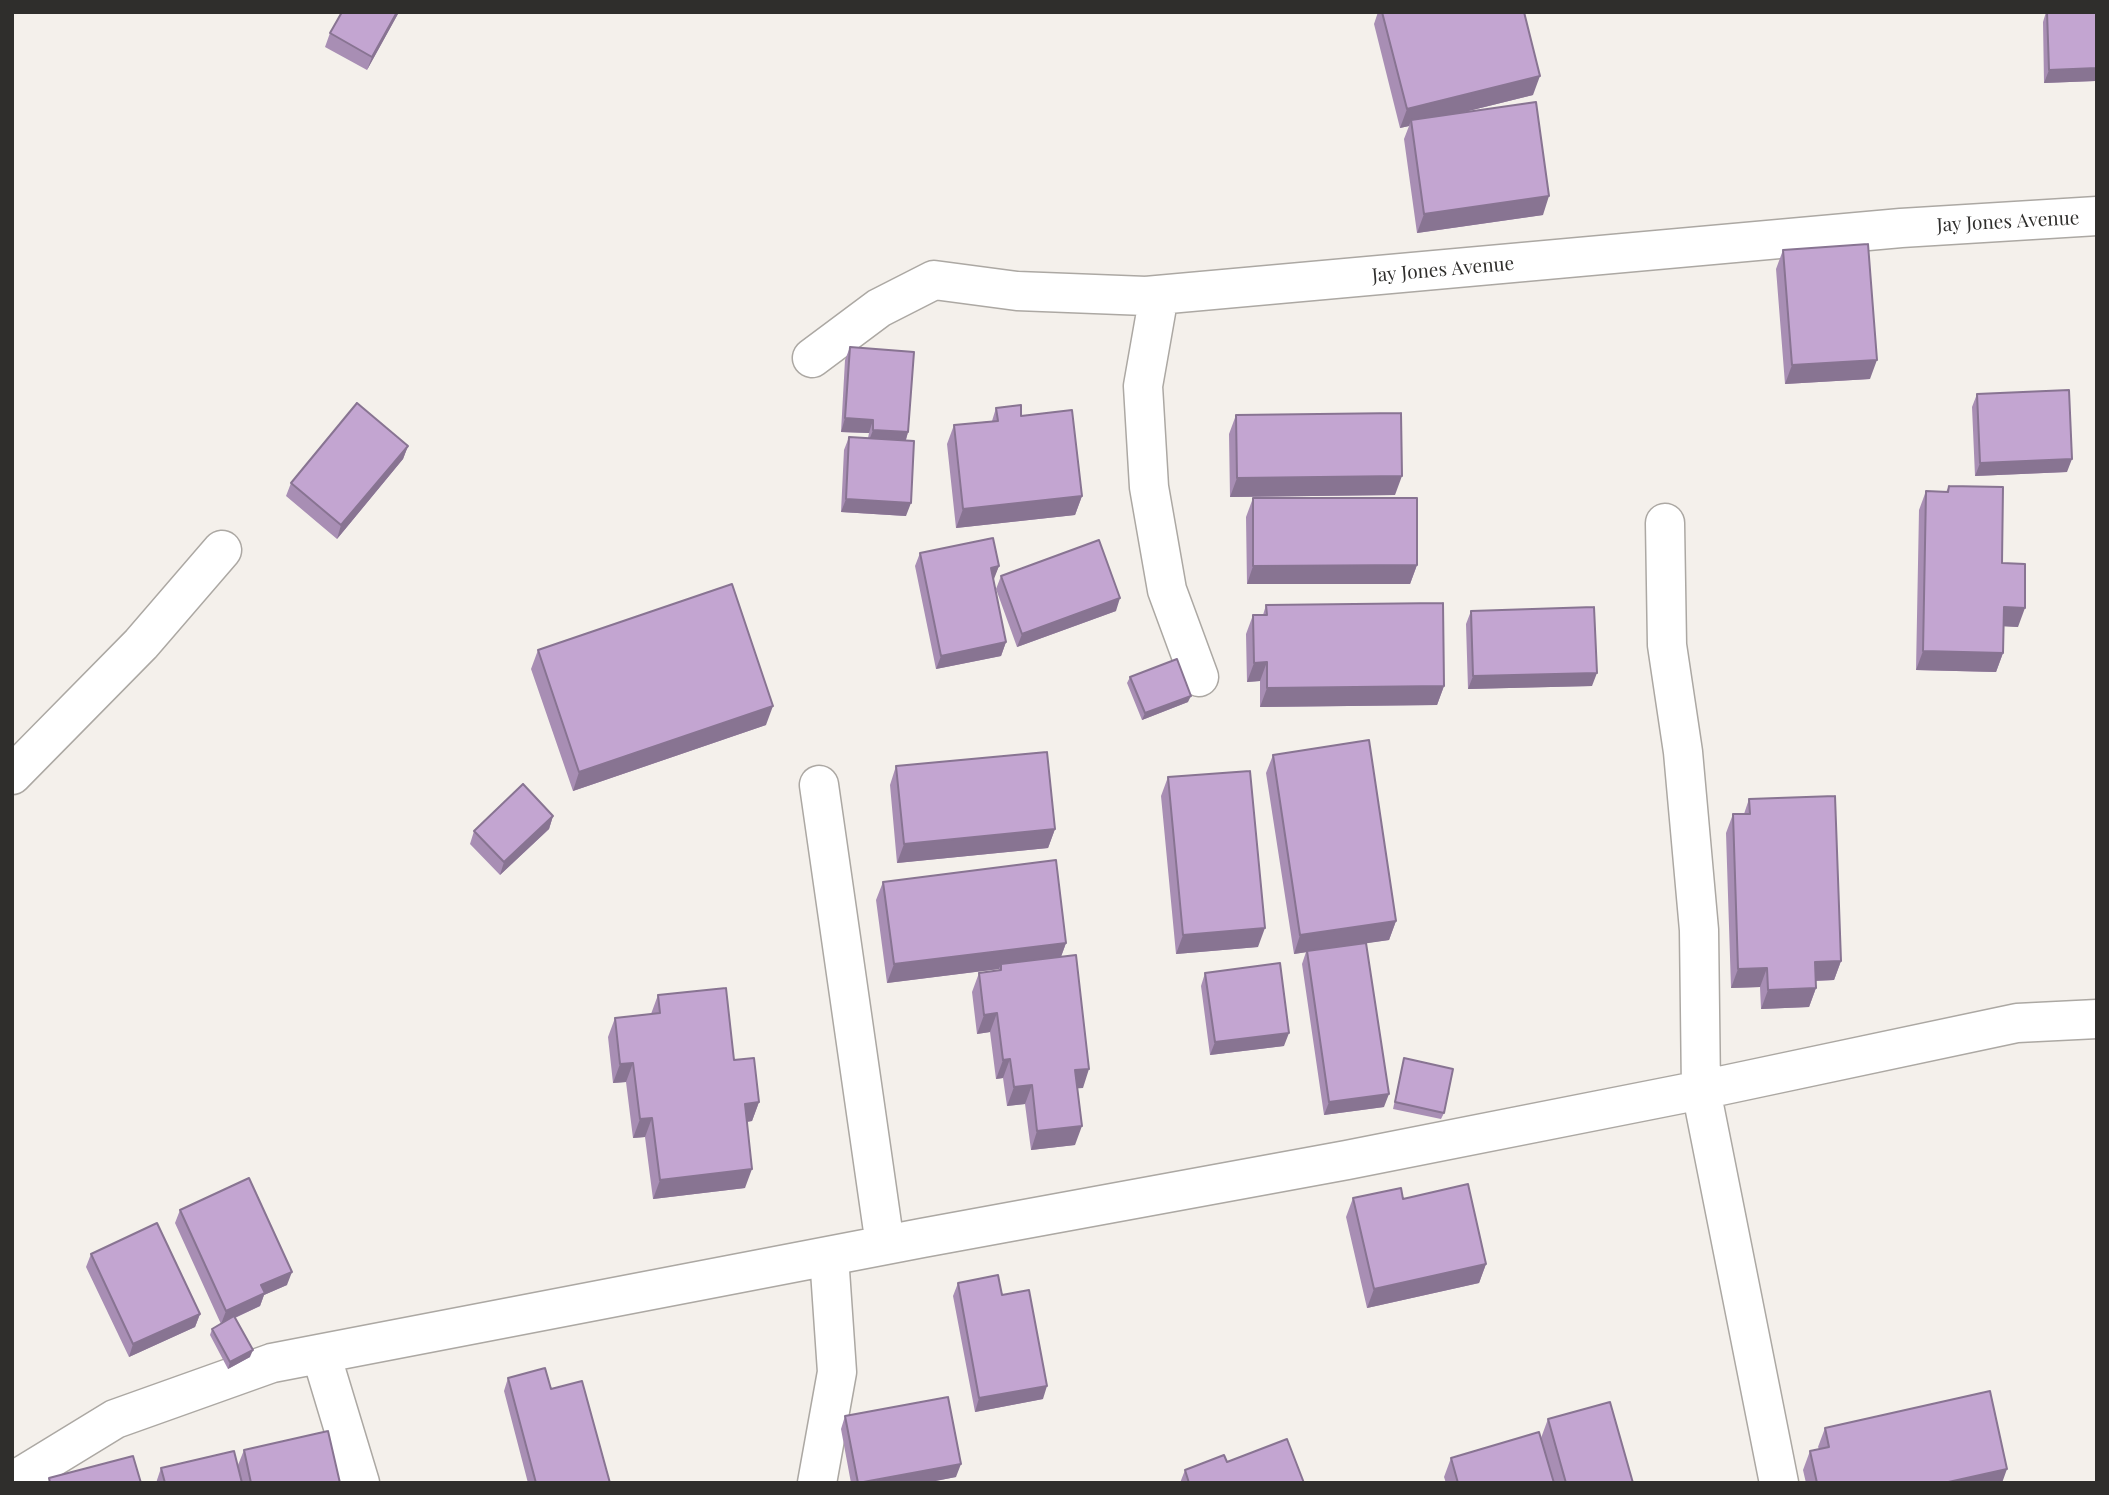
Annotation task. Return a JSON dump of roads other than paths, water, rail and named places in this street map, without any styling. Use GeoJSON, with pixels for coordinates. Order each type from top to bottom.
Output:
{"type":"FeatureCollection","features":[{"type":"Feature","properties":{"kind":"street","name":"Jay Jones Avenue"},"geometry":{"type":"LineString","coordinates":[[812,358],[879,308],[934,280],[1017,291],[1159,295],[1901,228],[2097,216]]}},
{"type":"Feature","properties":{"kind":"street"},"geometry":{"type":"LineString","coordinates":[[1159,295],[1143,386],[1149,487],[1167,590],[1199,677]]}},
{"type":"Feature","properties":{"kind":"street"},"geometry":{"type":"LineString","coordinates":[[1665,523],[1667,645],[1683,752],[1699,930],[1702,1090],[1779,1483]]}},
{"type":"Feature","properties":{"kind":"street"},"geometry":{"type":"LineString","coordinates":[[12,775],[142,644],[222,550]]}},
{"type":"Feature","properties":{"kind":"street"},"geometry":{"type":"LineString","coordinates":[[819,785],[884,1245]]}},
{"type":"Feature","properties":{"kind":"street"},"geometry":{"type":"LineString","coordinates":[[12,1482],[115,1419],[272,1363],[884,1245],[1347,1160],[1702,1090],[2017,1023],[2097,1019]]}},
{"type":"Feature","properties":{"kind":"street"},"geometry":{"type":"LineString","coordinates":[[817,1483],[837,1372],[829,1256]]}},
{"type":"Feature","properties":{"kind":"street"},"geometry":{"type":"LineString","coordinates":[[321,1354],[360,1483]]}}]}
